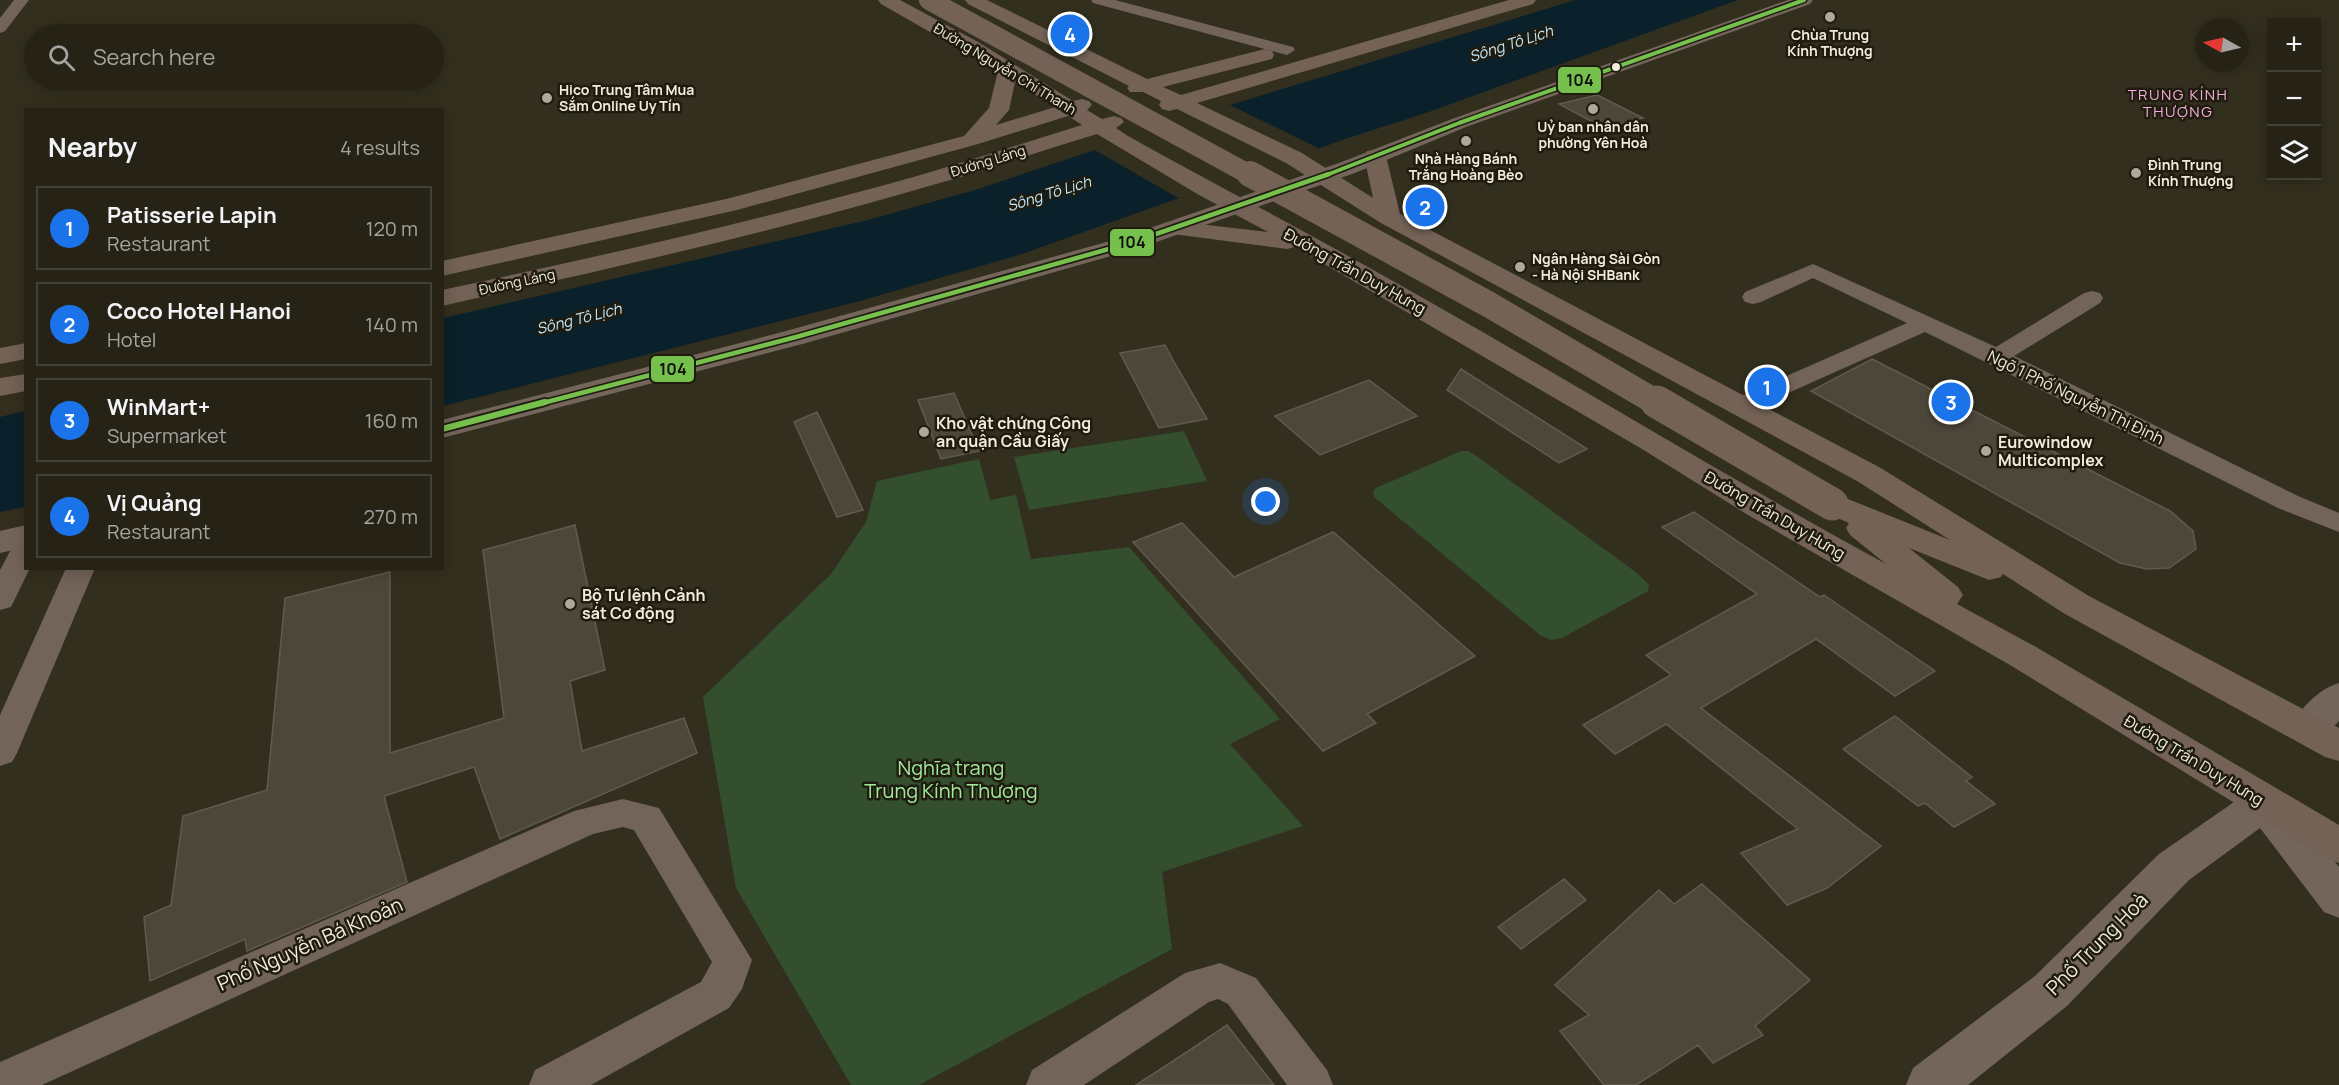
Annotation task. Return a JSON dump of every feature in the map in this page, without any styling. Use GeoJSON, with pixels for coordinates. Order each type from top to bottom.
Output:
{"type":"FeatureCollection","features":[{"type":"Feature","properties":{"kind":"main road","name":"Đường Nguyễn Chí Thanh"},"geometry":{"type":"LineString","coordinates":[[887,0],[1207,190]]}},
{"type":"Feature","properties":{"kind":"main road"},"geometry":{"type":"LineString","coordinates":[[929,0],[1488,303],[1832,504],[2077,605]]}},
{"type":"Feature","properties":{"kind":"main road"},"geometry":{"type":"LineString","coordinates":[[974,0],[1047,39],[1294,158],[1389,218],[1868,474],[2077,605],[2324,737],[2339,697]]}},
{"type":"Feature","properties":{"kind":"main road","name":"Đường Láng"},"geometry":{"type":"LineString","coordinates":[[444,298],[746,227],[926,180],[1179,102],[1384,44],[1527,0]]}},
{"type":"Feature","properties":{"kind":"main road"},"geometry":{"type":"LineString","coordinates":[[444,428],[796,337],[1131,243],[1804,0]]}},
{"type":"Feature","properties":{"kind":"main road"},"geometry":{"type":"LineString","coordinates":[[986,57],[1005,60],[1027,58],[1043,51],[1048,46],[1047,39]]}},
{"type":"Feature","properties":{"kind":"main road","name":"Đường Láng"},"geometry":{"type":"LineString","coordinates":[[444,269],[729,205],[971,140],[1146,85],[1293,48]]}},
{"type":"Feature","properties":{"kind":"main road"},"geometry":{"type":"LineString","coordinates":[[1075,52],[1130,59]]}},
{"type":"Feature","properties":{"kind":"main road"},"geometry":{"type":"LineString","coordinates":[[1170,62],[1227,64]]}},
{"type":"Feature","properties":{"kind":"main road"},"geometry":{"type":"LineString","coordinates":[[971,140],[999,110],[1008,70]]}},
{"type":"Feature","properties":{"kind":"main road"},"geometry":{"type":"LineString","coordinates":[[1375,156],[1389,218]]}},
{"type":"Feature","properties":{"kind":"main road","name":"Đường Trần Duy Hưng"},"geometry":{"type":"LineString","coordinates":[[1207,190],[1309,244],[1476,339],[1759,508],[2023,656],[2339,846]]}},
{"type":"Feature","properties":{"kind":"main road"},"geometry":{"type":"LineString","coordinates":[[729,205],[746,227]]}},
{"type":"Feature","properties":{"kind":"main road"},"geometry":{"type":"LineString","coordinates":[[1173,228],[1309,244],[1310,230],[1322,219],[1350,216],[1389,218]]}},
{"type":"Feature","properties":{"kind":"main road"},"geometry":{"type":"LineString","coordinates":[[0,356],[24,351]]}},
{"type":"Feature","properties":{"kind":"main road"},"geometry":{"type":"LineString","coordinates":[[0,387],[24,382]]}},
{"type":"Feature","properties":{"kind":"main road"},"geometry":{"type":"LineString","coordinates":[[1832,504],[2023,656]]}},
{"type":"Feature","properties":{"kind":"main road"},"geometry":{"type":"LineString","coordinates":[[0,542],[24,536]]}},
{"type":"Feature","properties":{"kind":"main road"},"geometry":{"type":"LineString","coordinates":[[2265,803],[2339,899]]}},
{"type":"Feature","properties":{"kind":"main road","name":"Phố Trung Hoà"},"geometry":{"type":"LineString","coordinates":[[1930,1085],[2051,991],[2174,867],[2265,803]]}},
{"type":"Feature","properties":{"kind":"street"},"geometry":{"type":"LineString","coordinates":[[0,28],[22,0]]}},
{"type":"Feature","properties":{"kind":"street"},"geometry":{"type":"LineString","coordinates":[[1098,0],[1293,48]]}},
{"type":"Feature","properties":{"kind":"street","name":"Ngõ 1 Phố Nguyễn Thị Định"},"geometry":{"type":"LineString","coordinates":[[1753,297],[1813,270],[1997,357],[2288,502],[2339,523]]}},
{"type":"Feature","properties":{"kind":"street"},"geometry":{"type":"LineString","coordinates":[[1997,357],[2092,298]]}},
{"type":"Feature","properties":{"kind":"street"},"geometry":{"type":"LineString","coordinates":[[1739,406],[1924,324]]}},
{"type":"Feature","properties":{"kind":"street"},"geometry":{"type":"LineString","coordinates":[[0,600],[24,551]]}},
{"type":"Feature","properties":{"kind":"street"},"geometry":{"type":"LineString","coordinates":[[0,753],[80,570]]}},
{"type":"Feature","properties":{"kind":"street","name":"Phố Nguyễn Bá Khoản"},"geometry":{"type":"LineString","coordinates":[[0,1083],[587,820],[623,813],[646,818],[732,960],[728,976],[715,995],[550,1085]]}},
{"type":"Feature","properties":{"kind":"street"},"geometry":{"type":"LineString","coordinates":[[1047,1085],[1199,986],[1220,981],[1242,991],[1312,1085]]}},
{"type":"Feature","properties":{"kind":"green space"},"geometry":{"type":"Polygon","coordinates":[[[1184,431],[1207,481],[1029,510],[1014,457],[1184,431]]]}},
{"type":"Feature","properties":{"kind":"green space"},"geometry":{"type":"Polygon","coordinates":[[[1461,451],[1468,451],[1475,455],[1637,573],[1649,585],[1648,591],[1562,638],[1552,640],[1541,636],[1374,497],[1373,492],[1376,488],[1461,451]]]}},
{"type":"Feature","properties":{"kind":"green space","name":"Nghĩa trang Trung Kính Thượng"},"geometry":{"type":"Polygon","coordinates":[[[979,459],[990,500],[1016,495],[1031,559],[1129,547],[1280,719],[1230,744],[1303,826],[1162,872],[1172,949],[919,1085],[851,1085],[736,888],[703,697],[831,574],[866,522],[877,481],[979,459]]]}},
{"type":"Feature","properties":{"kind":"water","name":"Sông Tô Lịch"},"geometry":{"type":"Polygon","coordinates":[[[1575,0],[1738,0],[1423,114],[1351,137],[1022,254],[860,301],[444,406],[444,318],[864,221],[975,190],[1230,105],[1575,0]]]}},
{"type":"Feature","properties":{"kind":"water"},"geometry":{"type":"Polygon","coordinates":[[[24,411],[24,507],[0,512],[0,417],[24,411]]]}},
{"type":"Feature","properties":{"kind":"pier"},"geometry":{"type":"Polygon","coordinates":[[[1230,105],[1320,149],[1233,183],[1229,181],[1180,199],[1093,149],[1143,133],[1140,131],[1230,105]]]}},
{"type":"Feature","properties":{"kind":"building","name":"Uỷ ban nhân dân phường Yên Hoà"},"geometry":{"type":"Polygon","coordinates":[[[1597,95],[1643,118],[1604,128],[1559,104],[1597,95]]]}},
{"type":"Feature","properties":{"kind":"building"},"geometry":{"type":"Polygon","coordinates":[[[1165,345],[1207,419],[1159,428],[1120,353],[1165,345]]]}},
{"type":"Feature","properties":{"kind":"building","name":"Eurowindow Multicomplex"},"geometry":{"type":"Polygon","coordinates":[[[1872,359],[2170,511],[2193,531],[2196,549],[2169,568],[2147,569],[2120,563],[1811,391],[1872,359]]]}},
{"type":"Feature","properties":{"kind":"building"},"geometry":{"type":"Polygon","coordinates":[[[1461,369],[1587,449],[1559,463],[1447,390],[1461,369]]]}},
{"type":"Feature","properties":{"kind":"building"},"geometry":{"type":"Polygon","coordinates":[[[1369,380],[1417,416],[1320,455],[1275,416],[1369,380]]]}},
{"type":"Feature","properties":{"kind":"building"},"geometry":{"type":"Polygon","coordinates":[[[954,393],[979,451],[941,459],[918,400],[954,393]]]}},
{"type":"Feature","properties":{"kind":"building"},"geometry":{"type":"Polygon","coordinates":[[[817,412],[863,510],[837,517],[794,422],[817,412]]]}},
{"type":"Feature","properties":{"kind":"building"},"geometry":{"type":"Polygon","coordinates":[[[1694,512],[1820,597],[1824,595],[1935,671],[1895,696],[1816,639],[1701,708],[1881,846],[1827,888],[1787,905],[1741,853],[1798,829],[1666,724],[1615,754],[1583,725],[1671,675],[1646,655],[1757,594],[1662,527],[1694,512]]]}},
{"type":"Feature","properties":{"kind":"building"},"geometry":{"type":"Polygon","coordinates":[[[1182,523],[1234,577],[1333,532],[1475,656],[1367,714],[1376,723],[1323,751],[1133,542],[1182,523]]]}},
{"type":"Feature","properties":{"kind":"building"},"geometry":{"type":"Polygon","coordinates":[[[575,525],[605,670],[570,681],[582,751],[684,718],[697,753],[500,839],[474,767],[384,796],[407,882],[247,951],[245,939],[150,981],[144,917],[171,905],[183,816],[267,790],[285,598],[390,572],[390,753],[504,718],[483,550],[575,525]]]}},
{"type":"Feature","properties":{"kind":"building"},"geometry":{"type":"Polygon","coordinates":[[[1895,716],[1972,777],[1966,781],[1995,804],[1954,827],[1925,803],[1918,806],[1843,749],[1895,716]]]}},
{"type":"Feature","properties":{"kind":"building"},"geometry":{"type":"Polygon","coordinates":[[[1564,879],[1586,900],[1521,949],[1498,927],[1564,879]]]}},
{"type":"Feature","properties":{"kind":"building"},"geometry":{"type":"Polygon","coordinates":[[[1702,884],[1810,980],[1755,1026],[1763,1035],[1713,1063],[1698,1045],[1636,1085],[1604,1085],[1560,1031],[1589,1015],[1555,985],[1659,890],[1674,904],[1702,884]]]}},
{"type":"Feature","properties":{"kind":"building"},"geometry":{"type":"Polygon","coordinates":[[[1227,1025],[1274,1085],[1136,1085],[1193,1048],[1227,1025]]]}},
{"type":"Feature","properties":{"kind":"transit line","name":"104"},"geometry":{"type":"LineString","coordinates":[[444,428],[796,337],[1130,243],[1347,168],[1459,123],[1804,0]]}},
{"type":"Feature","properties":{"kind":"place","name":"Chùa Trung Kính Thượng"},"geometry":{"type":"Point","coordinates":[1830,17]}},
{"type":"Feature","properties":{"kind":"place","name":"Vị Quảng"},"geometry":{"type":"Point","coordinates":[1070,34]}},
{"type":"Feature","properties":{"kind":"place","name":"Hico Trung Tâm Mua Sắm Online Uy Tín"},"geometry":{"type":"Point","coordinates":[547,98]}},
{"type":"Feature","properties":{"kind":"place","name":"Uỷ ban nhân dân phường Yên Hoà"},"geometry":{"type":"Point","coordinates":[1593,109]}},
{"type":"Feature","properties":{"kind":"place","name":"Nhà Hàng Bánh Trắng Hoàng Bèo"},"geometry":{"type":"Point","coordinates":[1466,141]}},
{"type":"Feature","properties":{"kind":"place","name":"Đình Trung Kính Thượng"},"geometry":{"type":"Point","coordinates":[2136,173]}},
{"type":"Feature","properties":{"kind":"place","name":"Coco Hotel Hanoi"},"geometry":{"type":"Point","coordinates":[1425,207]}},
{"type":"Feature","properties":{"kind":"place","name":"Ngân Hàng Sài Gòn - Hà Nội SHBank"},"geometry":{"type":"Point","coordinates":[1520,267]}},
{"type":"Feature","properties":{"kind":"place","name":"Patisserie Lapin"},"geometry":{"type":"Point","coordinates":[1767,387]}},
{"type":"Feature","properties":{"kind":"place","name":"WinMart+"},"geometry":{"type":"Point","coordinates":[1951,402]}},
{"type":"Feature","properties":{"kind":"place","name":"Kho vật chứng Công an quận Cầu Giấy"},"geometry":{"type":"Point","coordinates":[924,432]}},
{"type":"Feature","properties":{"kind":"place","name":"Eurowindow Multicomplex"},"geometry":{"type":"Point","coordinates":[1986,451]}},
{"type":"Feature","properties":{"kind":"place","name":"Bộ Tư lệnh Cảnh sát Cơ động"},"geometry":{"type":"Point","coordinates":[570,604]}},
{"type":"Feature","properties":{"kind":"district","name":"TRUNG KÍNH THƯỢNG"},"geometry":{"type":"Point","coordinates":[2178,104]}}]}
